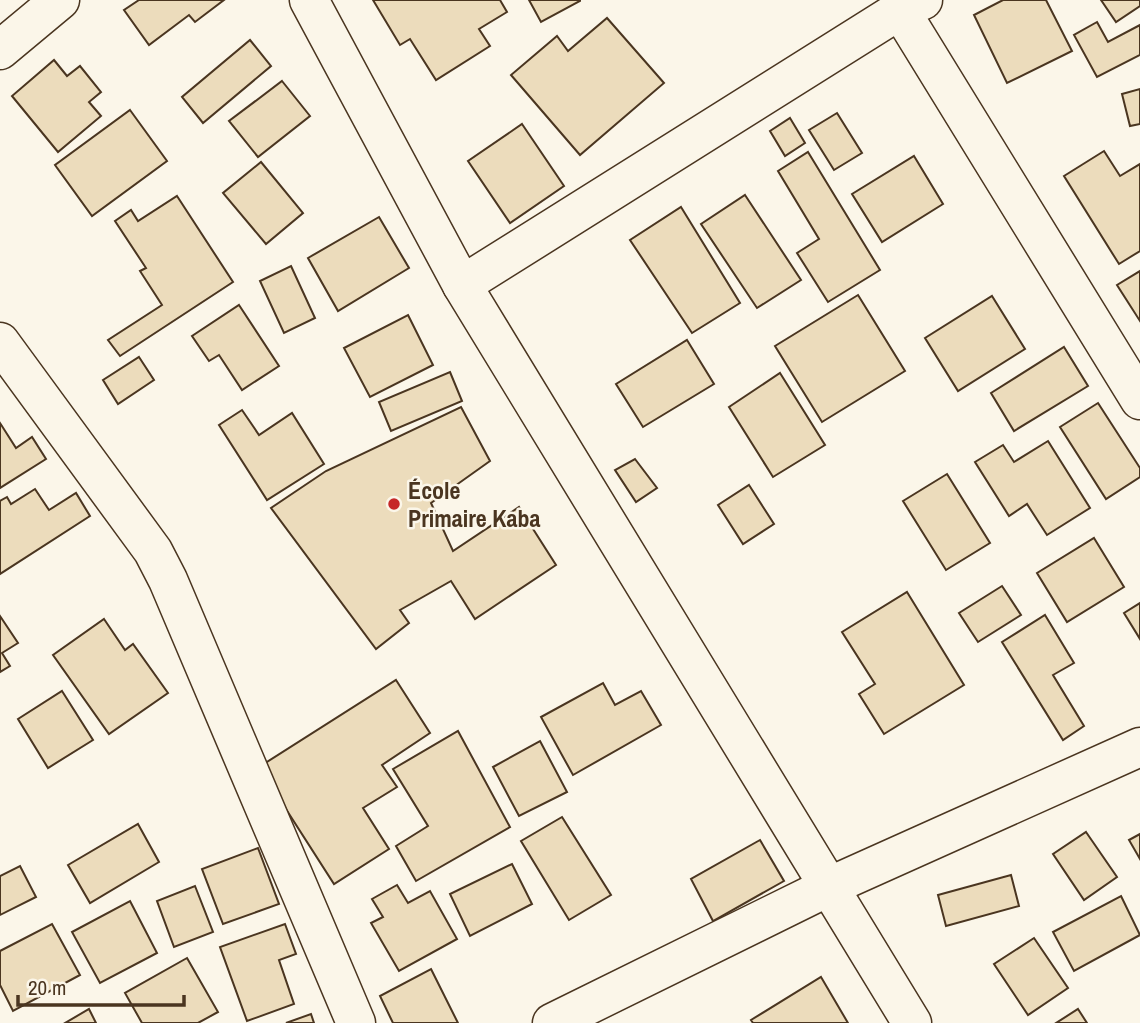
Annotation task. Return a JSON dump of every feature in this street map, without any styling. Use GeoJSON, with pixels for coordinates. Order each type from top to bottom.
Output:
{"type":"FeatureCollection","features":[{"type":"Feature","properties":{"kind":"street"},"geometry":{"type":"LineString","coordinates":[[0,50],[60,0]]}},
{"type":"Feature","properties":{"kind":"street"},"geometry":{"type":"LineString","coordinates":[[309,0],[462,285],[912,1023]]}},
{"type":"Feature","properties":{"kind":"street"},"geometry":{"type":"LineString","coordinates":[[462,285],[911,5],[1140,401]]}},
{"type":"Feature","properties":{"kind":"street"},"geometry":{"type":"LineString","coordinates":[[0,342],[153,551],[168,580],[356,1023]]}},
{"type":"Feature","properties":{"kind":"street"},"geometry":{"type":"LineString","coordinates":[[552,1023],[828,887],[1140,747]]}},
{"type":"Feature","properties":{"kind":"building"},"geometry":{"type":"Polygon","coordinates":[[[139,0],[224,0],[195,22],[189,15],[149,45],[124,10],[139,0]]]}},
{"type":"Feature","properties":{"kind":"building"},"geometry":{"type":"Polygon","coordinates":[[[373,0],[500,0],[507,12],[479,29],[490,46],[436,80],[410,39],[400,45],[373,0]]]}},
{"type":"Feature","properties":{"kind":"building"},"geometry":{"type":"Polygon","coordinates":[[[529,0],[580,0],[580,1],[541,22],[529,0]]]}},
{"type":"Feature","properties":{"kind":"building"},"geometry":{"type":"Polygon","coordinates":[[[1003,0],[1046,0],[1072,51],[1007,83],[974,15],[1003,0]]]}},
{"type":"Feature","properties":{"kind":"building"},"geometry":{"type":"Polygon","coordinates":[[[1101,0],[1140,0],[1140,6],[1116,22],[1101,0]]]}},
{"type":"Feature","properties":{"kind":"building"},"geometry":{"type":"Polygon","coordinates":[[[607,18],[664,83],[580,155],[511,75],[557,36],[568,51],[607,18]]]}},
{"type":"Feature","properties":{"kind":"building"},"geometry":{"type":"Polygon","coordinates":[[[1097,22],[1108,42],[1140,25],[1140,55],[1097,77],[1074,35],[1097,22]]]}},
{"type":"Feature","properties":{"kind":"building"},"geometry":{"type":"Polygon","coordinates":[[[250,40],[271,66],[203,123],[182,97],[250,40]]]}},
{"type":"Feature","properties":{"kind":"building"},"geometry":{"type":"Polygon","coordinates":[[[54,60],[67,76],[80,66],[101,92],[89,102],[101,116],[58,152],[12,96],[54,60]]]}},
{"type":"Feature","properties":{"kind":"building"},"geometry":{"type":"Polygon","coordinates":[[[282,81],[310,116],[258,157],[229,121],[282,81]]]}},
{"type":"Feature","properties":{"kind":"building"},"geometry":{"type":"Polygon","coordinates":[[[1140,89],[1140,124],[1130,126],[1122,94],[1140,89]]]}},
{"type":"Feature","properties":{"kind":"building"},"geometry":{"type":"Polygon","coordinates":[[[130,110],[167,161],[92,216],[55,165],[130,110]]]}},
{"type":"Feature","properties":{"kind":"building"},"geometry":{"type":"Polygon","coordinates":[[[837,113],[862,153],[834,170],[809,130],[837,113]]]}},
{"type":"Feature","properties":{"kind":"building"},"geometry":{"type":"Polygon","coordinates":[[[790,118],[805,143],[785,156],[770,131],[790,118]]]}},
{"type":"Feature","properties":{"kind":"building"},"geometry":{"type":"Polygon","coordinates":[[[522,124],[564,186],[510,223],[468,161],[522,124]]]}},
{"type":"Feature","properties":{"kind":"building"},"geometry":{"type":"Polygon","coordinates":[[[1104,151],[1120,176],[1140,164],[1140,251],[1119,264],[1064,176],[1104,151]]]}},
{"type":"Feature","properties":{"kind":"building"},"geometry":{"type":"Polygon","coordinates":[[[808,152],[880,270],[828,302],[797,253],[819,239],[778,171],[808,152]]]}},
{"type":"Feature","properties":{"kind":"building"},"geometry":{"type":"Polygon","coordinates":[[[914,156],[943,204],[882,242],[852,194],[914,156]]]}},
{"type":"Feature","properties":{"kind":"building"},"geometry":{"type":"Polygon","coordinates":[[[261,162],[303,213],[266,244],[223,193],[261,162]]]}},
{"type":"Feature","properties":{"kind":"building"},"geometry":{"type":"Polygon","coordinates":[[[745,195],[801,280],[757,308],[701,224],[745,195]]]}},
{"type":"Feature","properties":{"kind":"building"},"geometry":{"type":"Polygon","coordinates":[[[177,196],[233,282],[120,356],[108,340],[162,305],[140,271],[146,268],[115,221],[131,210],[138,221],[177,196]]]}},
{"type":"Feature","properties":{"kind":"building"},"geometry":{"type":"Polygon","coordinates":[[[681,207],[740,303],[692,333],[630,240],[681,207]]]}},
{"type":"Feature","properties":{"kind":"building"},"geometry":{"type":"Polygon","coordinates":[[[379,217],[409,268],[338,311],[308,258],[379,217]]]}},
{"type":"Feature","properties":{"kind":"building"},"geometry":{"type":"Polygon","coordinates":[[[291,266],[315,318],[284,333],[260,281],[291,266]]]}},
{"type":"Feature","properties":{"kind":"building"},"geometry":{"type":"Polygon","coordinates":[[[1140,271],[1140,321],[1117,285],[1140,271]]]}},
{"type":"Feature","properties":{"kind":"building"},"geometry":{"type":"Polygon","coordinates":[[[858,295],[905,371],[822,422],[775,346],[858,295]]]}},
{"type":"Feature","properties":{"kind":"building"},"geometry":{"type":"Polygon","coordinates":[[[992,296],[1025,349],[958,391],[925,338],[992,296]]]}},
{"type":"Feature","properties":{"kind":"building"},"geometry":{"type":"Polygon","coordinates":[[[239,305],[279,366],[242,390],[219,355],[209,361],[192,336],[239,305]]]}},
{"type":"Feature","properties":{"kind":"building"},"geometry":{"type":"Polygon","coordinates":[[[408,315],[433,365],[370,397],[344,348],[408,315]]]}},
{"type":"Feature","properties":{"kind":"building"},"geometry":{"type":"Polygon","coordinates":[[[687,340],[714,384],[643,427],[616,384],[687,340]]]}},
{"type":"Feature","properties":{"kind":"building"},"geometry":{"type":"Polygon","coordinates":[[[1064,347],[1088,386],[1014,431],[991,393],[1064,347]]]}},
{"type":"Feature","properties":{"kind":"building"},"geometry":{"type":"Polygon","coordinates":[[[139,357],[154,380],[118,404],[103,380],[139,357]]]}},
{"type":"Feature","properties":{"kind":"building"},"geometry":{"type":"Polygon","coordinates":[[[450,372],[462,401],[391,431],[379,402],[450,372]]]}},
{"type":"Feature","properties":{"kind":"building"},"geometry":{"type":"Polygon","coordinates":[[[780,373],[825,445],[773,477],[729,407],[780,373]]]}},
{"type":"Feature","properties":{"kind":"building"},"geometry":{"type":"Polygon","coordinates":[[[1098,403],[1140,468],[1140,477],[1106,499],[1060,427],[1098,403]]]}},
{"type":"Feature","properties":{"kind":"building"},"geometry":{"type":"Polygon","coordinates":[[[461,407],[490,461],[431,503],[453,551],[519,507],[556,565],[475,619],[451,581],[400,610],[409,623],[376,649],[271,508],[326,471],[461,407]]]}},
{"type":"Feature","properties":{"kind":"building"},"geometry":{"type":"Polygon","coordinates":[[[242,410],[259,435],[292,413],[324,464],[267,500],[219,425],[242,410]]]}},
{"type":"Feature","properties":{"kind":"building"},"geometry":{"type":"Polygon","coordinates":[[[0,423],[16,448],[32,437],[46,459],[0,488],[0,423]]]}},
{"type":"Feature","properties":{"kind":"building"},"geometry":{"type":"Polygon","coordinates":[[[1048,441],[1090,508],[1047,535],[1027,504],[1009,516],[975,462],[1003,445],[1014,462],[1048,441]]]}},
{"type":"Feature","properties":{"kind":"building"},"geometry":{"type":"Polygon","coordinates":[[[635,459],[657,488],[636,502],[615,470],[635,459]]]}},
{"type":"Feature","properties":{"kind":"building"},"geometry":{"type":"Polygon","coordinates":[[[947,474],[990,543],[946,570],[903,501],[947,474]]]}},
{"type":"Feature","properties":{"kind":"building"},"geometry":{"type":"Polygon","coordinates":[[[749,485],[774,524],[743,544],[718,505],[749,485]]]}},
{"type":"Feature","properties":{"kind":"building"},"geometry":{"type":"Polygon","coordinates":[[[35,489],[49,510],[76,493],[90,516],[0,574],[0,501],[7,497],[11,504],[35,489]]]}},
{"type":"Feature","properties":{"kind":"building"},"geometry":{"type":"Polygon","coordinates":[[[1094,538],[1124,587],[1067,622],[1037,573],[1094,538]]]}},
{"type":"Feature","properties":{"kind":"building"},"geometry":{"type":"Polygon","coordinates":[[[1002,586],[1021,615],[978,642],[959,613],[1002,586]]]}},
{"type":"Feature","properties":{"kind":"building"},"geometry":{"type":"Polygon","coordinates":[[[907,592],[964,685],[884,734],[859,694],[875,684],[842,632],[907,592]]]}},
{"type":"Feature","properties":{"kind":"building"},"geometry":{"type":"Polygon","coordinates":[[[1140,603],[1140,639],[1124,613],[1140,603]]]}},
{"type":"Feature","properties":{"kind":"building"},"geometry":{"type":"Polygon","coordinates":[[[1045,615],[1074,663],[1053,675],[1084,726],[1063,740],[1002,642],[1045,615]]]}},
{"type":"Feature","properties":{"kind":"building"},"geometry":{"type":"Polygon","coordinates":[[[0,616],[18,643],[2,653],[10,666],[0,672],[0,616]]]}},
{"type":"Feature","properties":{"kind":"building"},"geometry":{"type":"Polygon","coordinates":[[[104,619],[125,650],[133,644],[168,693],[109,734],[53,655],[104,619]]]}},
{"type":"Feature","properties":{"kind":"building"},"geometry":{"type":"Polygon","coordinates":[[[396,680],[430,733],[382,765],[397,787],[363,808],[389,849],[334,884],[259,767],[396,680]]]}},
{"type":"Feature","properties":{"kind":"building"},"geometry":{"type":"Polygon","coordinates":[[[603,683],[615,705],[641,691],[661,725],[573,775],[541,717],[603,683]]]}},
{"type":"Feature","properties":{"kind":"building"},"geometry":{"type":"Polygon","coordinates":[[[62,691],[93,740],[48,768],[18,719],[62,691]]]}},
{"type":"Feature","properties":{"kind":"building"},"geometry":{"type":"Polygon","coordinates":[[[458,731],[510,827],[416,881],[396,846],[428,826],[393,769],[458,731]]]}},
{"type":"Feature","properties":{"kind":"building"},"geometry":{"type":"Polygon","coordinates":[[[540,741],[567,792],[519,816],[493,767],[540,741]]]}},
{"type":"Feature","properties":{"kind":"building"},"geometry":{"type":"Polygon","coordinates":[[[562,817],[611,895],[569,920],[521,841],[562,817]]]}},
{"type":"Feature","properties":{"kind":"building"},"geometry":{"type":"Polygon","coordinates":[[[138,824],[159,862],[90,903],[68,865],[138,824]]]}},
{"type":"Feature","properties":{"kind":"building"},"geometry":{"type":"Polygon","coordinates":[[[1086,832],[1117,877],[1084,900],[1053,854],[1086,832]]]}},
{"type":"Feature","properties":{"kind":"building"},"geometry":{"type":"Polygon","coordinates":[[[1140,834],[1140,859],[1129,840],[1140,834]]]}},
{"type":"Feature","properties":{"kind":"building"},"geometry":{"type":"Polygon","coordinates":[[[760,840],[784,881],[713,921],[691,879],[760,840]]]}},
{"type":"Feature","properties":{"kind":"building"},"geometry":{"type":"Polygon","coordinates":[[[258,848],[279,904],[223,924],[202,869],[258,848]]]}},
{"type":"Feature","properties":{"kind":"building"},"geometry":{"type":"Polygon","coordinates":[[[512,864],[532,904],[470,936],[450,894],[512,864]]]}},
{"type":"Feature","properties":{"kind":"building"},"geometry":{"type":"Polygon","coordinates":[[[20,866],[36,897],[0,915],[0,876],[20,866]]]}},
{"type":"Feature","properties":{"kind":"building"},"geometry":{"type":"Polygon","coordinates":[[[1011,875],[1019,906],[946,926],[938,895],[1011,875]]]}},
{"type":"Feature","properties":{"kind":"building"},"geometry":{"type":"Polygon","coordinates":[[[397,885],[408,903],[430,891],[457,939],[399,971],[371,923],[383,917],[372,899],[397,885]]]}},
{"type":"Feature","properties":{"kind":"building"},"geometry":{"type":"Polygon","coordinates":[[[195,886],[213,932],[174,947],[157,901],[195,886]]]}},
{"type":"Feature","properties":{"kind":"building"},"geometry":{"type":"Polygon","coordinates":[[[1121,896],[1140,935],[1074,971],[1053,932],[1121,896]]]}},
{"type":"Feature","properties":{"kind":"building"},"geometry":{"type":"Polygon","coordinates":[[[130,901],[157,953],[100,983],[72,932],[130,901]]]}},
{"type":"Feature","properties":{"kind":"building"},"geometry":{"type":"Polygon","coordinates":[[[52,924],[80,975],[13,1011],[0,985],[0,951],[52,924]]]}},
{"type":"Feature","properties":{"kind":"building"},"geometry":{"type":"Polygon","coordinates":[[[285,924],[296,954],[279,960],[294,1004],[247,1021],[220,947],[285,924]]]}},
{"type":"Feature","properties":{"kind":"building"},"geometry":{"type":"Polygon","coordinates":[[[1034,938],[1068,988],[1028,1015],[994,964],[1034,938]]]}},
{"type":"Feature","properties":{"kind":"building"},"geometry":{"type":"Polygon","coordinates":[[[187,958],[218,1012],[198,1023],[142,1023],[125,993],[187,958]]]}},
{"type":"Feature","properties":{"kind":"building"},"geometry":{"type":"Polygon","coordinates":[[[431,969],[458,1023],[393,1023],[380,996],[431,969]]]}},
{"type":"Feature","properties":{"kind":"building"},"geometry":{"type":"Polygon","coordinates":[[[821,977],[848,1023],[753,1023],[751,1020],[821,977]]]}},
{"type":"Feature","properties":{"kind":"building"},"geometry":{"type":"Polygon","coordinates":[[[89,1009],[96,1023],[65,1023],[89,1009]]]}},
{"type":"Feature","properties":{"kind":"building"},"geometry":{"type":"Polygon","coordinates":[[[1078,1009],[1087,1023],[1056,1023],[1078,1009]]]}},
{"type":"Feature","properties":{"kind":"building"},"geometry":{"type":"Polygon","coordinates":[[[311,1014],[314,1023],[286,1023],[311,1014]]]}},
{"type":"Feature","properties":{"kind":"place","name":"École Primaire Kaba"},"geometry":{"type":"Point","coordinates":[394,504]}}]}
